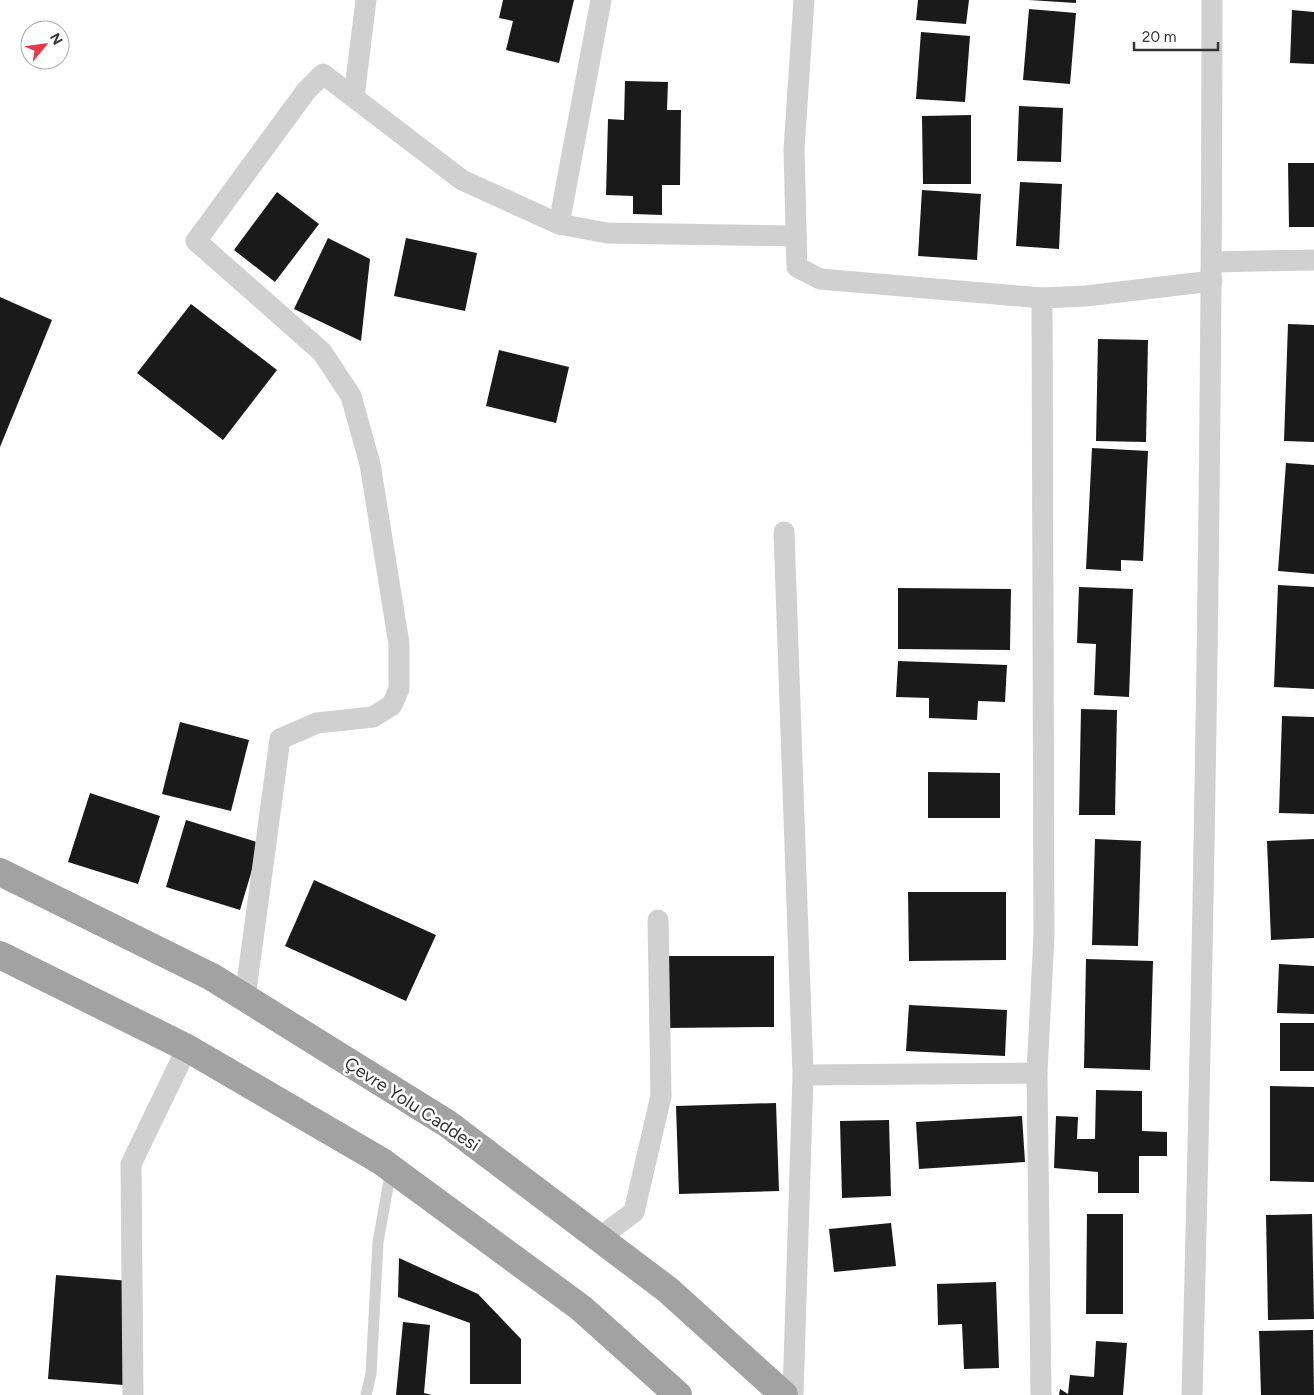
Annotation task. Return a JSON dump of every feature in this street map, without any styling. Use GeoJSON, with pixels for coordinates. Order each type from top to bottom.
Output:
{"type":"FeatureCollection","features":[{"type":"Feature","properties":{"kind":"highway","name":"Çevre Yolu Caddesi"},"geometry":{"type":"LineString","coordinates":[[0,872],[212,977],[448,1124],[668,1290],[784,1395]]}},
{"type":"Feature","properties":{"kind":"highway"},"geometry":{"type":"LineString","coordinates":[[0,955],[187,1048],[392,1168],[581,1308],[674,1394]]}},
{"type":"Feature","properties":{"kind":"street"},"geometry":{"type":"LineString","coordinates":[[354,97],[366,0]]}},
{"type":"Feature","properties":{"kind":"street"},"geometry":{"type":"LineString","coordinates":[[559,224],[601,0]]}},
{"type":"Feature","properties":{"kind":"street"},"geometry":{"type":"LineString","coordinates":[[804,0],[794,149],[797,267],[820,279],[1042,298],[1212,272],[1314,260]]}},
{"type":"Feature","properties":{"kind":"street"},"geometry":{"type":"LineString","coordinates":[[1192,1395],[1199,1112],[1212,272],[1212,0]]}},
{"type":"Feature","properties":{"kind":"street"},"geometry":{"type":"LineString","coordinates":[[245,998],[280,739],[317,723],[373,718],[392,705],[399,690],[399,644],[370,464],[351,396],[322,352],[196,241],[306,91],[323,74],[462,180],[559,224],[607,233],[796,236]]}},
{"type":"Feature","properties":{"kind":"street"},"geometry":{"type":"LineString","coordinates":[[1041,1395],[1037,1073],[1044,935],[1042,298]]}},
{"type":"Feature","properties":{"kind":"street"},"geometry":{"type":"LineString","coordinates":[[784,532],[803,1075],[793,1395]]}},
{"type":"Feature","properties":{"kind":"street"},"geometry":{"type":"LineString","coordinates":[[600,1238],[634,1212],[661,1096],[658,920]]}},
{"type":"Feature","properties":{"kind":"street"},"geometry":{"type":"LineString","coordinates":[[133,1395],[131,1164],[187,1048]]}},
{"type":"Feature","properties":{"kind":"street"},"geometry":{"type":"LineString","coordinates":[[803,1075],[1037,1073]]}},
{"type":"Feature","properties":{"kind":"lane"},"geometry":{"type":"LineString","coordinates":[[366,1395],[371,1374],[378,1242],[392,1168]]}},
{"type":"Feature","properties":{"kind":"building"},"geometry":{"type":"Polygon","coordinates":[[[503,0],[574,0],[559,63],[506,50],[513,21],[499,18],[503,0]]]}},
{"type":"Feature","properties":{"kind":"building"},"geometry":{"type":"Polygon","coordinates":[[[918,0],[969,0],[966,24],[916,20],[918,0]]]}},
{"type":"Feature","properties":{"kind":"building"},"geometry":{"type":"Polygon","coordinates":[[[1029,0],[1076,0],[1076,3],[1029,0]]]}},
{"type":"Feature","properties":{"kind":"building"},"geometry":{"type":"Polygon","coordinates":[[[1029,9],[1076,13],[1070,84],[1023,80],[1029,9]]]}},
{"type":"Feature","properties":{"kind":"building"},"geometry":{"type":"Polygon","coordinates":[[[1292,10],[1314,12],[1314,64],[1290,63],[1292,10]]]}},
{"type":"Feature","properties":{"kind":"building"},"geometry":{"type":"Polygon","coordinates":[[[921,32],[970,36],[965,102],[916,99],[921,32]]]}},
{"type":"Feature","properties":{"kind":"building"},"geometry":{"type":"Polygon","coordinates":[[[625,81],[668,82],[667,110],[681,110],[680,185],[662,185],[662,215],[633,214],[633,196],[606,195],[608,119],[624,120],[625,81]]]}},
{"type":"Feature","properties":{"kind":"building"},"geometry":{"type":"Polygon","coordinates":[[[1019,106],[1063,108],[1061,162],[1017,161],[1019,106]]]}},
{"type":"Feature","properties":{"kind":"building"},"geometry":{"type":"Polygon","coordinates":[[[971,115],[971,184],[923,184],[922,116],[971,115]]]}},
{"type":"Feature","properties":{"kind":"building"},"geometry":{"type":"Polygon","coordinates":[[[1288,163],[1314,163],[1314,227],[1289,227],[1288,163]]]}},
{"type":"Feature","properties":{"kind":"building"},"geometry":{"type":"Polygon","coordinates":[[[1020,182],[1062,184],[1059,249],[1016,246],[1020,182]]]}},
{"type":"Feature","properties":{"kind":"building"},"geometry":{"type":"Polygon","coordinates":[[[922,190],[981,194],[977,260],[918,256],[922,190]]]}},
{"type":"Feature","properties":{"kind":"building"},"geometry":{"type":"Polygon","coordinates":[[[277,192],[319,224],[275,282],[234,250],[277,192]]]}},
{"type":"Feature","properties":{"kind":"building"},"geometry":{"type":"Polygon","coordinates":[[[328,238],[370,259],[361,341],[294,309],[328,238]]]}},
{"type":"Feature","properties":{"kind":"building"},"geometry":{"type":"Polygon","coordinates":[[[406,238],[477,253],[465,311],[394,296],[406,238]]]}},
{"type":"Feature","properties":{"kind":"building"},"geometry":{"type":"Polygon","coordinates":[[[0,297],[52,320],[0,447],[0,297]]]}},
{"type":"Feature","properties":{"kind":"building"},"geometry":{"type":"Polygon","coordinates":[[[191,304],[277,370],[223,440],[137,373],[191,304]]]}},
{"type":"Feature","properties":{"kind":"building"},"geometry":{"type":"Polygon","coordinates":[[[1288,324],[1314,325],[1314,442],[1284,441],[1288,324]]]}},
{"type":"Feature","properties":{"kind":"building"},"geometry":{"type":"Polygon","coordinates":[[[1098,339],[1148,340],[1146,442],[1096,441],[1098,339]]]}},
{"type":"Feature","properties":{"kind":"building"},"geometry":{"type":"Polygon","coordinates":[[[499,350],[569,367],[556,423],[486,406],[499,350]]]}},
{"type":"Feature","properties":{"kind":"building"},"geometry":{"type":"Polygon","coordinates":[[[1092,448],[1148,451],[1143,561],[1121,560],[1121,571],[1086,569],[1092,448]]]}},
{"type":"Feature","properties":{"kind":"building"},"geometry":{"type":"Polygon","coordinates":[[[1286,463],[1314,465],[1314,574],[1278,571],[1286,463]]]}},
{"type":"Feature","properties":{"kind":"building"},"geometry":{"type":"Polygon","coordinates":[[[1278,585],[1314,587],[1314,689],[1274,687],[1278,585]]]}},
{"type":"Feature","properties":{"kind":"building"},"geometry":{"type":"Polygon","coordinates":[[[1079,587],[1133,589],[1129,697],[1094,695],[1096,644],[1077,643],[1079,587]]]}},
{"type":"Feature","properties":{"kind":"building"},"geometry":{"type":"Polygon","coordinates":[[[898,588],[1011,589],[1010,650],[898,649],[898,588]]]}},
{"type":"Feature","properties":{"kind":"building"},"geometry":{"type":"Polygon","coordinates":[[[898,661],[1007,665],[1005,702],[978,701],[977,720],[929,718],[929,698],[896,697],[898,661]]]}},
{"type":"Feature","properties":{"kind":"building"},"geometry":{"type":"Polygon","coordinates":[[[1081,709],[1117,710],[1115,815],[1079,815],[1081,709]]]}},
{"type":"Feature","properties":{"kind":"building"},"geometry":{"type":"Polygon","coordinates":[[[1282,716],[1314,717],[1314,814],[1279,813],[1282,716]]]}},
{"type":"Feature","properties":{"kind":"building"},"geometry":{"type":"Polygon","coordinates":[[[180,722],[249,740],[231,811],[162,794],[180,722]]]}},
{"type":"Feature","properties":{"kind":"building"},"geometry":{"type":"Polygon","coordinates":[[[928,772],[1000,773],[1000,818],[928,818],[928,772]]]}},
{"type":"Feature","properties":{"kind":"building"},"geometry":{"type":"Polygon","coordinates":[[[90,793],[160,816],[138,884],[68,862],[90,793]]]}},
{"type":"Feature","properties":{"kind":"building"},"geometry":{"type":"Polygon","coordinates":[[[186,820],[260,843],[240,910],[166,887],[186,820]]]}},
{"type":"Feature","properties":{"kind":"building"},"geometry":{"type":"Polygon","coordinates":[[[1095,839],[1141,841],[1138,946],[1092,945],[1095,839]]]}},
{"type":"Feature","properties":{"kind":"building"},"geometry":{"type":"Polygon","coordinates":[[[1314,839],[1314,938],[1271,940],[1267,841],[1314,839]]]}},
{"type":"Feature","properties":{"kind":"building"},"geometry":{"type":"Polygon","coordinates":[[[314,880],[436,935],[406,1001],[285,946],[314,880]]]}},
{"type":"Feature","properties":{"kind":"building"},"geometry":{"type":"Polygon","coordinates":[[[908,892],[1006,892],[1006,960],[909,961],[908,892]]]}},
{"type":"Feature","properties":{"kind":"building"},"geometry":{"type":"Polygon","coordinates":[[[665,956],[774,956],[774,1027],[666,1028],[665,956]]]}},
{"type":"Feature","properties":{"kind":"building"},"geometry":{"type":"Polygon","coordinates":[[[1086,959],[1153,961],[1150,1070],[1084,1068],[1086,959]]]}},
{"type":"Feature","properties":{"kind":"building"},"geometry":{"type":"Polygon","coordinates":[[[1279,964],[1314,966],[1314,1014],[1277,1013],[1279,964]]]}},
{"type":"Feature","properties":{"kind":"building"},"geometry":{"type":"Polygon","coordinates":[[[909,1005],[1007,1010],[1005,1056],[906,1051],[909,1005]]]}},
{"type":"Feature","properties":{"kind":"building"},"geometry":{"type":"Polygon","coordinates":[[[1280,1023],[1314,1023],[1314,1071],[1280,1071],[1280,1023]]]}},
{"type":"Feature","properties":{"kind":"building"},"geometry":{"type":"Polygon","coordinates":[[[1270,1086],[1314,1087],[1314,1182],[1270,1181],[1270,1086]]]}},
{"type":"Feature","properties":{"kind":"building"},"geometry":{"type":"Polygon","coordinates":[[[1096,1090],[1142,1091],[1142,1131],[1167,1132],[1167,1156],[1139,1156],[1139,1193],[1098,1193],[1098,1172],[1054,1168],[1056,1116],[1078,1117],[1077,1139],[1095,1139],[1096,1090]]]}},
{"type":"Feature","properties":{"kind":"building"},"geometry":{"type":"Polygon","coordinates":[[[776,1103],[779,1191],[679,1194],[676,1106],[776,1103]]]}},
{"type":"Feature","properties":{"kind":"building"},"geometry":{"type":"Polygon","coordinates":[[[1022,1116],[1025,1162],[919,1169],[916,1122],[1022,1116]]]}},
{"type":"Feature","properties":{"kind":"building"},"geometry":{"type":"Polygon","coordinates":[[[889,1120],[891,1196],[842,1198],[840,1121],[889,1120]]]}},
{"type":"Feature","properties":{"kind":"building"},"geometry":{"type":"Polygon","coordinates":[[[1087,1214],[1123,1214],[1123,1314],[1086,1314],[1087,1214]]]}},
{"type":"Feature","properties":{"kind":"building"},"geometry":{"type":"Polygon","coordinates":[[[1312,1214],[1314,1319],[1268,1320],[1266,1215],[1312,1214]]]}},
{"type":"Feature","properties":{"kind":"building"},"geometry":{"type":"Polygon","coordinates":[[[891,1223],[896,1266],[834,1272],[829,1229],[891,1223]]]}},
{"type":"Feature","properties":{"kind":"building"},"geometry":{"type":"Polygon","coordinates":[[[399,1258],[478,1294],[521,1339],[521,1384],[470,1384],[470,1323],[398,1297],[399,1258]]]}},
{"type":"Feature","properties":{"kind":"building"},"geometry":{"type":"Polygon","coordinates":[[[56,1275],[131,1281],[123,1385],[48,1379],[56,1275]]]}},
{"type":"Feature","properties":{"kind":"building"},"geometry":{"type":"Polygon","coordinates":[[[996,1282],[999,1368],[964,1369],[962,1324],[938,1325],[937,1284],[996,1282]]]}},
{"type":"Feature","properties":{"kind":"building"},"geometry":{"type":"Polygon","coordinates":[[[403,1322],[430,1325],[424,1393],[432,1395],[396,1395],[403,1322]]]}},
{"type":"Feature","properties":{"kind":"building"},"geometry":{"type":"Polygon","coordinates":[[[1313,1330],[1314,1395],[1261,1395],[1259,1331],[1313,1330]]]}},
{"type":"Feature","properties":{"kind":"building"},"geometry":{"type":"Polygon","coordinates":[[[1096,1341],[1127,1343],[1123,1395],[1059,1395],[1060,1389],[1068,1394],[1070,1375],[1094,1377],[1096,1341]]]}}]}
